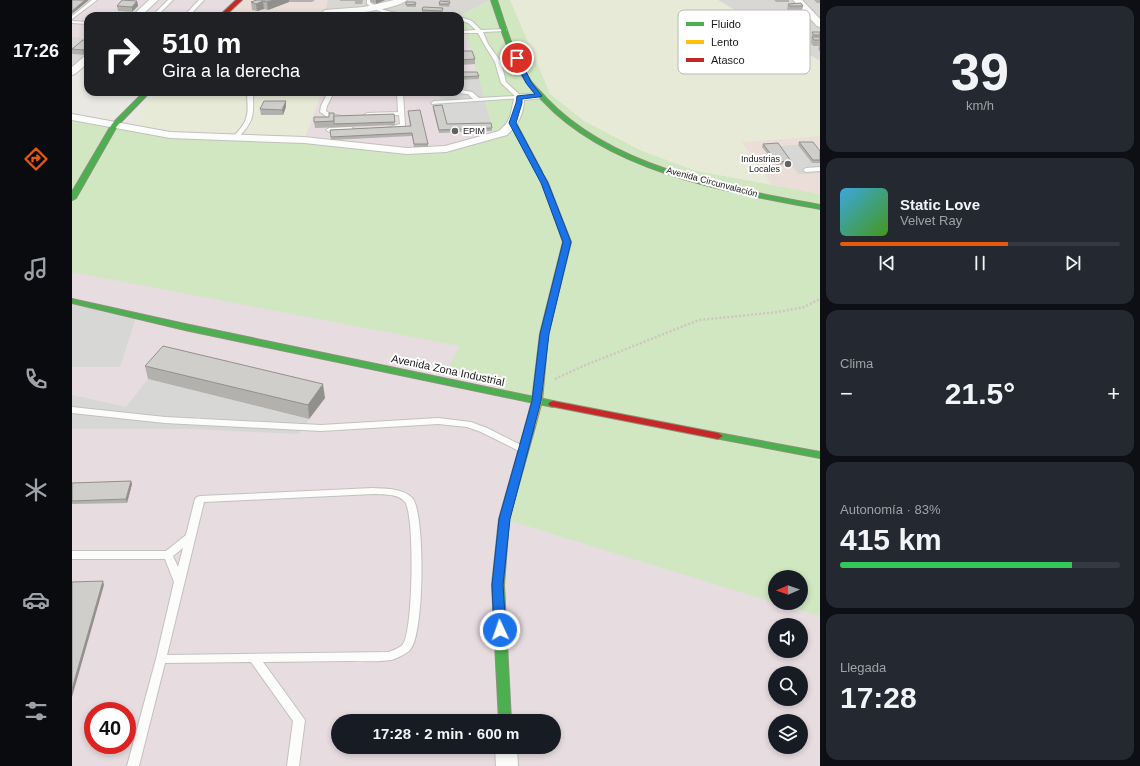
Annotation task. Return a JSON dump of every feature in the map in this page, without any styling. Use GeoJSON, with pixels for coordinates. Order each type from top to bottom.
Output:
{"type":"FeatureCollection","features":[{"type":"Feature","properties":{"kind":"main road"},"geometry":{"type":"LineString","coordinates":[[226,12],[239,0]]}},
{"type":"Feature","properties":{"kind":"main road","name":"Avenida Circunvalación"},"geometry":{"type":"LineString","coordinates":[[494,0],[522,71],[529,83],[539,96],[555,112],[584,132],[612,147],[658,167],[716,185],[820,207]]}},
{"type":"Feature","properties":{"kind":"main road"},"geometry":{"type":"LineString","coordinates":[[72,198],[114,125],[143,96]]}},
{"type":"Feature","properties":{"kind":"main road"},"geometry":{"type":"LineString","coordinates":[[505,714],[498,585],[504,519],[522,449],[537,401],[544,334],[567,242],[545,183],[513,123]]}},
{"type":"Feature","properties":{"kind":"main road","name":"Avenida Zona Industrial"},"geometry":{"type":"LineString","coordinates":[[72,301],[193,329],[537,401],[820,455]]}},
{"type":"Feature","properties":{"kind":"street"},"geometry":{"type":"LineString","coordinates":[[140,12],[154,0]]}},
{"type":"Feature","properties":{"kind":"street"},"geometry":{"type":"LineString","coordinates":[[358,12],[375,9],[403,0]]}},
{"type":"Feature","properties":{"kind":"street"},"geometry":{"type":"LineString","coordinates":[[800,3],[814,5]]}},
{"type":"Feature","properties":{"kind":"street"},"geometry":{"type":"LineString","coordinates":[[810,14],[820,24]]}},
{"type":"Feature","properties":{"kind":"street"},"geometry":{"type":"LineString","coordinates":[[72,72],[84,62]]}},
{"type":"Feature","properties":{"kind":"street"},"geometry":{"type":"LineString","coordinates":[[503,133],[513,123],[519,103],[519,97],[539,96]]}},
{"type":"Feature","properties":{"kind":"street"},"geometry":{"type":"LineString","coordinates":[[72,117],[170,135],[304,140],[407,151],[446,149],[503,133],[513,134],[522,140]]}},
{"type":"Feature","properties":{"kind":"street"},"geometry":{"type":"LineString","coordinates":[[506,754],[507,766]]}},
{"type":"Feature","properties":{"kind":"lane"},"geometry":{"type":"LineString","coordinates":[[72,18],[95,0]]}},
{"type":"Feature","properties":{"kind":"lane"},"geometry":{"type":"LineString","coordinates":[[158,12],[171,0]]}},
{"type":"Feature","properties":{"kind":"lane"},"geometry":{"type":"LineString","coordinates":[[190,12],[202,0]]}},
{"type":"Feature","properties":{"kind":"lane"},"geometry":{"type":"LineString","coordinates":[[369,0],[369,3],[375,9],[389,12]]}},
{"type":"Feature","properties":{"kind":"lane"},"geometry":{"type":"LineString","coordinates":[[464,20],[470,22],[480,31],[486,44],[498,62],[504,83],[519,97]]}},
{"type":"Feature","properties":{"kind":"lane"},"geometry":{"type":"LineString","coordinates":[[72,22],[84,23]]}},
{"type":"Feature","properties":{"kind":"lane"},"geometry":{"type":"LineString","coordinates":[[464,32],[505,30]]}},
{"type":"Feature","properties":{"kind":"lane"},"geometry":{"type":"LineString","coordinates":[[464,92],[474,94],[477,100]]}},
{"type":"Feature","properties":{"kind":"lane"},"geometry":{"type":"LineString","coordinates":[[236,137],[247,125],[251,111],[251,96]]}},
{"type":"Feature","properties":{"kind":"lane"},"geometry":{"type":"LineString","coordinates":[[330,96],[324,106],[323,112],[329,116],[350,116]]}},
{"type":"Feature","properties":{"kind":"lane"},"geometry":{"type":"LineString","coordinates":[[383,128],[396,128],[403,125],[400,96]]}},
{"type":"Feature","properties":{"kind":"lane"},"geometry":{"type":"LineString","coordinates":[[434,104],[519,97]]}},
{"type":"Feature","properties":{"kind":"lane"},"geometry":{"type":"LineString","coordinates":[[357,116],[401,113]]}},
{"type":"Feature","properties":{"kind":"lane"},"geometry":{"type":"LineString","coordinates":[[330,130],[360,129]]}},
{"type":"Feature","properties":{"kind":"lane"},"geometry":{"type":"LineString","coordinates":[[806,170],[820,169]]}},
{"type":"Feature","properties":{"kind":"lane"},"geometry":{"type":"LineString","coordinates":[[72,306],[84,304]]}},
{"type":"Feature","properties":{"kind":"lane"},"geometry":{"type":"LineString","coordinates":[[72,410],[165,420],[322,428],[438,421],[468,424],[484,430],[522,449]]}},
{"type":"Feature","properties":{"kind":"lane"},"geometry":{"type":"LineString","coordinates":[[133,766],[200,499],[373,491],[402,495],[410,503],[414,522],[416,603],[413,633],[407,646],[391,656],[255,659],[161,659]]}},
{"type":"Feature","properties":{"kind":"lane"},"geometry":{"type":"LineString","coordinates":[[72,555],[168,555],[190,536]]}},
{"type":"Feature","properties":{"kind":"lane"},"geometry":{"type":"LineString","coordinates":[[168,555],[178,582]]}},
{"type":"Feature","properties":{"kind":"lane"},"geometry":{"type":"LineString","coordinates":[[255,659],[299,720],[293,766]]}},
{"type":"Feature","properties":{"kind":"path"},"geometry":{"type":"LineString","coordinates":[[553,381],[583,366],[699,320],[778,312],[804,307],[814,301],[820,300]]}},
{"type":"Feature","properties":{"kind":"shaded area"},"geometry":{"type":"Polygon","coordinates":[[[72,0],[238,0],[226,12],[84,12],[84,38],[72,37],[72,0]]]}},
{"type":"Feature","properties":{"kind":"shaded area"},"geometry":{"type":"Polygon","coordinates":[[[238,0],[490,0],[464,14],[464,12],[226,12],[238,0]]]}},
{"type":"Feature","properties":{"kind":"shaded area"},"geometry":{"type":"Polygon","coordinates":[[[238,0],[328,0],[325,12],[226,12],[238,0]]]}},
{"type":"Feature","properties":{"kind":"shaded area"},"geometry":{"type":"Polygon","coordinates":[[[718,0],[820,0],[820,61],[810,55],[810,10],[735,10],[718,0]]]}},
{"type":"Feature","properties":{"kind":"shaded area"},"geometry":{"type":"Polygon","coordinates":[[[464,20],[467,20],[567,242],[505,519],[768,600],[768,610],[801,610],[820,616],[820,766],[72,766],[72,117],[170,135],[304,140],[320,96],[464,96],[464,20]]]}},
{"type":"Feature","properties":{"kind":"shaded area"},"geometry":{"type":"Polygon","coordinates":[[[72,37],[84,38],[84,62],[72,72],[72,37]]]}},
{"type":"Feature","properties":{"kind":"shaded area"},"geometry":{"type":"Polygon","coordinates":[[[479,79],[491,125],[447,127],[440,96],[464,96],[464,80],[479,79]]]}},
{"type":"Feature","properties":{"kind":"shaded area","name":"Industrias Locales"},"geometry":{"type":"Polygon","coordinates":[[[820,136],[820,194],[772,185],[741,142],[820,136]]]}},
{"type":"Feature","properties":{"kind":"shaded area"},"geometry":{"type":"Polygon","coordinates":[[[798,145],[812,163],[820,163],[820,173],[798,174],[777,146],[798,145]]]}},
{"type":"Feature","properties":{"kind":"shaded area"},"geometry":{"type":"Polygon","coordinates":[[[72,301],[137,314],[120,367],[72,367],[72,301]]]}},
{"type":"Feature","properties":{"kind":"shaded area"},"geometry":{"type":"Polygon","coordinates":[[[148,379],[309,419],[299,434],[193,429],[72,429],[72,395],[126,407],[148,379]]]}},
{"type":"Feature","properties":{"kind":"green space"},"geometry":{"type":"Polygon","coordinates":[[[490,0],[510,0],[550,94],[584,121],[642,151],[696,171],[820,194],[820,616],[800,610],[808,610],[808,570],[768,570],[768,601],[504,519],[537,401],[447,370],[460,346],[72,272],[72,118],[170,135],[304,140],[407,151],[446,149],[494,135],[464,26],[464,14],[490,0]]]}},
{"type":"Feature","properties":{"kind":"green space"},"geometry":{"type":"Polygon","coordinates":[[[510,0],[718,0],[735,10],[678,10],[678,74],[810,74],[810,55],[820,61],[820,136],[742,142],[772,185],[696,171],[642,151],[584,121],[550,94],[510,0]]]}},
{"type":"Feature","properties":{"kind":"green space"},"geometry":{"type":"Polygon","coordinates":[[[154,96],[320,96],[304,140],[170,135],[142,127],[133,121],[154,96]]]}},
{"type":"Feature","properties":{"kind":"building"},"geometry":{"type":"Polygon","coordinates":[[[72,0],[85,0],[72,11],[72,0]]]}},
{"type":"Feature","properties":{"kind":"building"},"geometry":{"type":"Polygon","coordinates":[[[122,0],[137,1],[132,7],[117,6],[122,0]]]}},
{"type":"Feature","properties":{"kind":"building"},"geometry":{"type":"Polygon","coordinates":[[[257,0],[274,0],[267,2],[263,1],[256,4],[251,2],[257,0]]]}},
{"type":"Feature","properties":{"kind":"building"},"geometry":{"type":"Polygon","coordinates":[[[440,1],[450,2],[449,4],[439,4],[440,1]]]}},
{"type":"Feature","properties":{"kind":"building"},"geometry":{"type":"Polygon","coordinates":[[[406,2],[415,2],[416,4],[406,5],[406,2]]]}},
{"type":"Feature","properties":{"kind":"building"},"geometry":{"type":"Polygon","coordinates":[[[801,3],[803,6],[790,6],[788,4],[801,3]]]}},
{"type":"Feature","properties":{"kind":"building"},"geometry":{"type":"Polygon","coordinates":[[[423,7],[443,8],[442,11],[422,10],[423,7]]]}},
{"type":"Feature","properties":{"kind":"building"},"geometry":{"type":"Polygon","coordinates":[[[812,32],[820,32],[820,35],[814,35],[812,32]]]}},
{"type":"Feature","properties":{"kind":"building"},"geometry":{"type":"Polygon","coordinates":[[[812,37],[820,37],[820,40],[814,40],[812,37]]]}},
{"type":"Feature","properties":{"kind":"building"},"geometry":{"type":"Polygon","coordinates":[[[83,40],[84,40],[83,50],[72,49],[83,40]]]}},
{"type":"Feature","properties":{"kind":"building"},"geometry":{"type":"Polygon","coordinates":[[[464,51],[472,51],[475,59],[464,60],[464,51]]]}},
{"type":"Feature","properties":{"kind":"building"},"geometry":{"type":"Polygon","coordinates":[[[464,72],[477,72],[479,76],[464,77],[464,72]]]}},
{"type":"Feature","properties":{"kind":"building"},"geometry":{"type":"Polygon","coordinates":[[[264,101],[286,101],[282,110],[260,109],[264,101]]]}},
{"type":"Feature","properties":{"kind":"building"},"geometry":{"type":"Polygon","coordinates":[[[442,105],[447,124],[491,123],[492,128],[439,130],[433,106],[442,105]]]}},
{"type":"Feature","properties":{"kind":"building"},"geometry":{"type":"Polygon","coordinates":[[[420,110],[428,144],[414,144],[412,133],[331,137],[330,130],[411,126],[408,111],[420,110]]]}},
{"type":"Feature","properties":{"kind":"building"},"geometry":{"type":"Polygon","coordinates":[[[329,113],[334,113],[334,121],[314,122],[314,117],[329,117],[329,113]]]}},
{"type":"Feature","properties":{"kind":"building"},"geometry":{"type":"Polygon","coordinates":[[[394,114],[395,122],[334,124],[334,116],[394,114]]]}},
{"type":"Feature","properties":{"kind":"building"},"geometry":{"type":"Polygon","coordinates":[[[799,142],[813,142],[820,151],[820,160],[813,160],[799,142]]]}},
{"type":"Feature","properties":{"kind":"building"},"geometry":{"type":"Polygon","coordinates":[[[778,143],[791,161],[777,162],[763,144],[778,143]]]}},
{"type":"Feature","properties":{"kind":"building"},"geometry":{"type":"Polygon","coordinates":[[[163,346],[323,384],[308,405],[145,366],[163,346]]]}},
{"type":"Feature","properties":{"kind":"building"},"geometry":{"type":"Polygon","coordinates":[[[131,481],[126,499],[72,501],[72,483],[131,481]]]}},
{"type":"Feature","properties":{"kind":"building"},"geometry":{"type":"Polygon","coordinates":[[[103,581],[72,689],[72,582],[103,581]]]}},
{"type":"Feature","properties":{"kind":"traffic: fast"},"geometry":{"type":"LineString","coordinates":[[494,0],[513,54],[530,84],[556,112],[588,135],[624,154],[662,170],[743,192],[820,207]]}},
{"type":"Feature","properties":{"kind":"traffic: fast"},"geometry":{"type":"LineString","coordinates":[[72,198],[114,125],[143,96]]}},
{"type":"Feature","properties":{"kind":"traffic: fast"},"geometry":{"type":"LineString","coordinates":[[513,123],[539,172]]}},
{"type":"Feature","properties":{"kind":"traffic: fast"},"geometry":{"type":"LineString","coordinates":[[72,301],[185,327],[553,404]]}},
{"type":"Feature","properties":{"kind":"traffic: fast"},"geometry":{"type":"LineString","coordinates":[[505,714],[498,585],[504,519],[530,427]]}},
{"type":"Feature","properties":{"kind":"traffic: fast"},"geometry":{"type":"LineString","coordinates":[[718,436],[820,455]]}},
{"type":"Feature","properties":{"kind":"traffic: slow"},"geometry":{"type":"LineString","coordinates":[[530,427],[537,401],[544,334],[567,242],[545,183],[539,172]]}},
{"type":"Feature","properties":{"kind":"traffic: jam"},"geometry":{"type":"LineString","coordinates":[[226,12],[239,0]]}},
{"type":"Feature","properties":{"kind":"traffic: jam"},"geometry":{"type":"LineString","coordinates":[[553,404],[718,436]]}},
{"type":"Feature","properties":{"kind":"place","name":"EPIM"},"geometry":{"type":"Point","coordinates":[455,131]}},
{"type":"Feature","properties":{"kind":"place","name":"Industrias Locales"},"geometry":{"type":"Point","coordinates":[788,164]}},
{"type":"Feature","properties":{"kind":"route"},"geometry":{"type":"LineString","coordinates":[[500,630],[498,585],[504,519],[522,449],[537,401],[544,334],[567,242],[545,183],[513,123],[519,103],[519,97],[539,96],[522,71],[517,58]]}}]}
